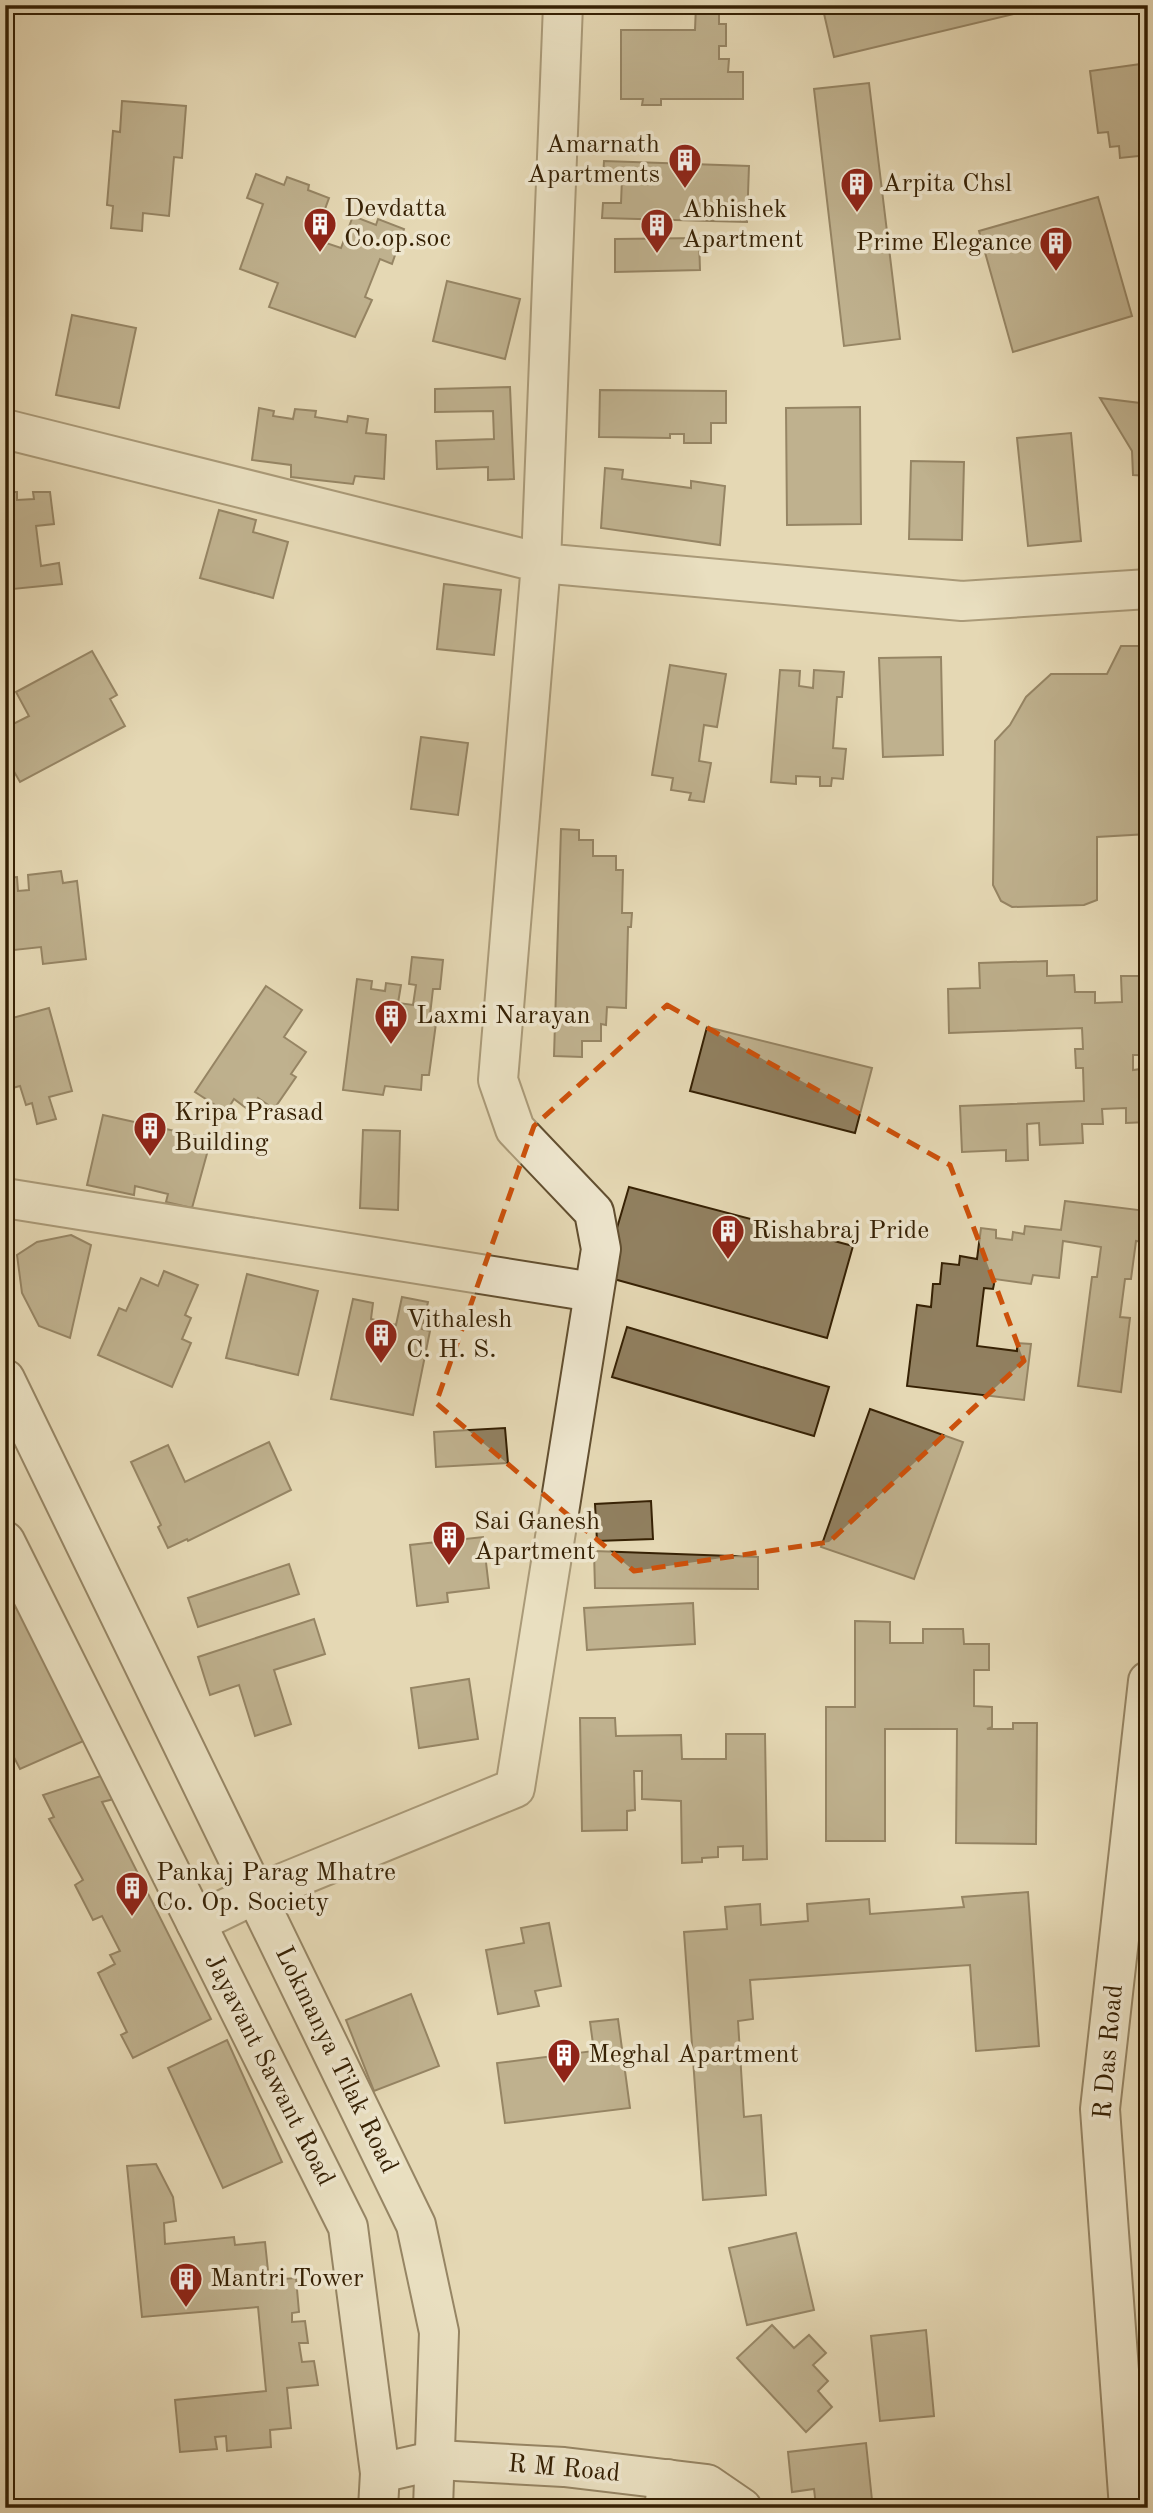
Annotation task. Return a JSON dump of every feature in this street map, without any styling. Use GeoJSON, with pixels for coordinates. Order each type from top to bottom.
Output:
{"type":"FeatureCollection","features":[{"type":"Feature","properties":{"kind":"street"},"geometry":{"type":"LineString","coordinates":[[196,1923],[256,1894],[515,1788],[601,1249],[594,1212],[515,1129],[498,1080],[541,563],[563,5]]}},
{"type":"Feature","properties":{"kind":"street"},"geometry":{"type":"LineString","coordinates":[[5,429],[541,563],[962,601],[1148,589]]}},
{"type":"Feature","properties":{"kind":"street"},"geometry":{"type":"LineString","coordinates":[[5,1198],[593,1292]]}},
{"type":"Feature","properties":{"kind":"street","name":"Lokmanya Tilak Road"},"geometry":{"type":"LineString","coordinates":[[5,1379],[416,2224],[439,2332],[437,2460],[433,2508]]}},
{"type":"Feature","properties":{"kind":"street","name":"Jayavant Sawant Road"},"geometry":{"type":"LineString","coordinates":[[5,1541],[348,2227],[379,2490]]}},
{"type":"Feature","properties":{"kind":"street","name":"R Das Road"},"geometry":{"type":"LineString","coordinates":[[1129,2508],[1100,2109],[1148,1681]]}},
{"type":"Feature","properties":{"kind":"street","name":"R M Road"},"geometry":{"type":"LineString","coordinates":[[379,2490],[437,2460],[564,2467],[666,2493],[707,2484],[742,2508]]}},
{"type":"Feature","properties":{"kind":"street"},"geometry":{"type":"LineString","coordinates":[[1138,2508],[1148,2503]]}},
{"type":"Feature","properties":{"kind":"highlighted area"},"geometry":{"type":"Polygon","coordinates":[[[667,1005],[950,1165],[1024,1361],[829,1542],[634,1571],[436,1403],[534,1126],[667,1005]]]}},
{"type":"Feature","properties":{"kind":"building"},"geometry":{"type":"Polygon","coordinates":[[[696,5],[719,5],[719,24],[726,24],[726,46],[719,46],[719,59],[729,59],[728,72],[743,72],[743,99],[661,99],[661,105],[642,105],[643,99],[621,99],[621,30],[695,30],[696,5]]]}},
{"type":"Feature","properties":{"kind":"building"},"geometry":{"type":"Polygon","coordinates":[[[822,5],[1051,5],[834,57],[822,5]]]}},
{"type":"Feature","properties":{"kind":"building"},"geometry":{"type":"Polygon","coordinates":[[[1148,63],[1148,155],[1120,158],[1119,146],[1110,147],[1108,132],[1098,133],[1090,71],[1148,63]]]}},
{"type":"Feature","properties":{"kind":"building","name":"Arpita Chsl"},"geometry":{"type":"Polygon","coordinates":[[[869,83],[900,339],[844,346],[814,89],[869,83]]]}},
{"type":"Feature","properties":{"kind":"building"},"geometry":{"type":"Polygon","coordinates":[[[122,101],[186,106],[182,158],[174,157],[169,216],[143,213],[142,231],[111,228],[113,206],[107,205],[113,131],[120,132],[122,101]]]}},
{"type":"Feature","properties":{"kind":"building","name":"Amarnath Apartments"},"geometry":{"type":"Polygon","coordinates":[[[604,161],[749,166],[747,222],[602,218],[603,203],[621,203],[622,178],[603,177],[604,161]]]}},
{"type":"Feature","properties":{"kind":"building","name":"Devdatta Co.op.soc"},"geometry":{"type":"Polygon","coordinates":[[[256,174],[284,185],[287,177],[309,185],[308,190],[329,198],[314,239],[341,248],[353,216],[376,225],[378,219],[404,229],[392,264],[380,259],[365,297],[372,300],[355,337],[269,307],[278,283],[240,269],[263,204],[247,198],[256,174]]]}},
{"type":"Feature","properties":{"kind":"building","name":"Prime Elegance"},"geometry":{"type":"Polygon","coordinates":[[[1098,197],[1132,316],[1013,352],[979,231],[1098,197]]]}},
{"type":"Feature","properties":{"kind":"building","name":"Abhishek Apartment"},"geometry":{"type":"Polygon","coordinates":[[[699,238],[700,270],[615,272],[615,239],[699,238]]]}},
{"type":"Feature","properties":{"kind":"building"},"geometry":{"type":"Polygon","coordinates":[[[447,281],[520,299],[505,359],[433,341],[447,281]]]}},
{"type":"Feature","properties":{"kind":"building"},"geometry":{"type":"Polygon","coordinates":[[[72,315],[136,328],[119,408],[56,395],[72,315]]]}},
{"type":"Feature","properties":{"kind":"building"},"geometry":{"type":"Polygon","coordinates":[[[510,387],[514,479],[488,480],[488,467],[437,469],[436,441],[494,439],[493,411],[435,412],[435,389],[510,387]]]}},
{"type":"Feature","properties":{"kind":"building"},"geometry":{"type":"Polygon","coordinates":[[[600,390],[726,391],[726,423],[711,423],[711,443],[684,443],[684,434],[670,434],[670,438],[599,437],[600,390]]]}},
{"type":"Feature","properties":{"kind":"building"},"geometry":{"type":"Polygon","coordinates":[[[1100,398],[1148,404],[1148,476],[1133,475],[1132,451],[1100,398]]]}},
{"type":"Feature","properties":{"kind":"building"},"geometry":{"type":"Polygon","coordinates":[[[860,407],[861,524],[787,525],[786,408],[860,407]]]}},
{"type":"Feature","properties":{"kind":"building"},"geometry":{"type":"Polygon","coordinates":[[[259,408],[274,411],[273,416],[293,419],[295,409],[316,411],[315,417],[347,422],[348,416],[368,419],[366,433],[386,435],[384,479],[355,476],[353,484],[291,477],[291,465],[252,460],[259,408]]]}},
{"type":"Feature","properties":{"kind":"building"},"geometry":{"type":"Polygon","coordinates":[[[1071,433],[1081,541],[1028,546],[1017,438],[1071,433]]]}},
{"type":"Feature","properties":{"kind":"building"},"geometry":{"type":"Polygon","coordinates":[[[911,461],[964,462],[962,540],[909,539],[911,461]]]}},
{"type":"Feature","properties":{"kind":"building"},"geometry":{"type":"Polygon","coordinates":[[[605,468],[623,470],[622,479],[691,488],[691,481],[725,486],[720,545],[601,528],[605,468]]]}},
{"type":"Feature","properties":{"kind":"building"},"geometry":{"type":"Polygon","coordinates":[[[5,492],[17,492],[17,500],[34,499],[33,492],[50,492],[54,524],[36,526],[41,566],[59,563],[62,584],[13,589],[12,577],[5,578],[5,492]]]}},
{"type":"Feature","properties":{"kind":"building"},"geometry":{"type":"Polygon","coordinates":[[[219,510],[256,520],[253,532],[288,542],[273,598],[200,578],[219,510]]]}},
{"type":"Feature","properties":{"kind":"building"},"geometry":{"type":"Polygon","coordinates":[[[444,584],[501,590],[494,655],[437,649],[444,584]]]}},
{"type":"Feature","properties":{"kind":"building"},"geometry":{"type":"Polygon","coordinates":[[[1121,646],[1148,646],[1148,834],[1097,837],[1097,900],[1084,905],[1012,907],[1001,901],[993,885],[995,741],[1010,725],[1026,697],[1051,674],[1107,674],[1121,646]]]}},
{"type":"Feature","properties":{"kind":"building"},"geometry":{"type":"Polygon","coordinates":[[[92,651],[117,695],[110,699],[125,726],[20,782],[5,756],[5,728],[29,716],[16,692],[92,651]]]}},
{"type":"Feature","properties":{"kind":"building"},"geometry":{"type":"Polygon","coordinates":[[[941,657],[943,755],[883,757],[879,658],[941,657]]]}},
{"type":"Feature","properties":{"kind":"building"},"geometry":{"type":"Polygon","coordinates":[[[670,665],[726,674],[717,727],[704,725],[699,761],[711,763],[704,802],[689,800],[691,793],[671,790],[673,778],[652,775],[670,665]]]}},
{"type":"Feature","properties":{"kind":"building"},"geometry":{"type":"Polygon","coordinates":[[[780,670],[800,671],[799,686],[813,688],[814,670],[844,672],[842,697],[837,697],[833,748],[846,749],[843,779],[832,778],[831,786],[820,786],[820,777],[796,776],[796,784],[771,782],[780,670]]]}},
{"type":"Feature","properties":{"kind":"building"},"geometry":{"type":"Polygon","coordinates":[[[421,737],[468,743],[458,815],[411,809],[421,737]]]}},
{"type":"Feature","properties":{"kind":"building"},"geometry":{"type":"Polygon","coordinates":[[[561,829],[579,830],[579,840],[593,840],[593,856],[616,856],[616,870],[623,870],[622,913],[632,913],[631,927],[628,927],[626,1008],[607,1007],[606,1025],[601,1024],[601,1041],[582,1041],[582,1057],[554,1056],[561,829]]]}},
{"type":"Feature","properties":{"kind":"building"},"geometry":{"type":"Polygon","coordinates":[[[61,871],[63,883],[77,881],[86,959],[43,964],[41,947],[5,951],[5,878],[17,877],[18,891],[29,890],[28,875],[61,871]]]}},
{"type":"Feature","properties":{"kind":"building","name":"Laxmi Narayan"},"geometry":{"type":"Polygon","coordinates":[[[412,957],[443,960],[440,989],[433,989],[430,1015],[437,1016],[429,1075],[422,1075],[421,1090],[385,1086],[383,1095],[343,1090],[357,979],[372,981],[371,989],[385,991],[386,983],[401,985],[398,1003],[413,1005],[416,985],[409,984],[412,957]]]}},
{"type":"Feature","properties":{"kind":"building"},"geometry":{"type":"Polygon","coordinates":[[[1047,961],[1047,976],[1074,975],[1075,992],[1095,992],[1095,1003],[1122,1002],[1121,976],[1146,976],[1148,1019],[1140,1019],[1141,1055],[1133,1055],[1133,1070],[1141,1069],[1142,1091],[1148,1091],[1148,1122],[1126,1123],[1126,1108],[1102,1109],[1103,1124],[1082,1124],[1083,1143],[1040,1145],[1039,1123],[1027,1124],[1028,1160],[1006,1161],[1006,1150],[962,1152],[960,1106],[1084,1101],[1083,1068],[1076,1068],[1075,1049],[1083,1049],[1082,1028],[949,1033],[948,989],[980,988],[979,963],[1047,961]]]}},
{"type":"Feature","properties":{"kind":"building"},"geometry":{"type":"Polygon","coordinates":[[[266,986],[302,1010],[284,1037],[306,1052],[291,1074],[296,1077],[274,1109],[258,1098],[250,1111],[234,1099],[226,1112],[195,1092],[266,986]]]}},
{"type":"Feature","properties":{"kind":"building"},"geometry":{"type":"Polygon","coordinates":[[[49,1008],[72,1091],[49,1097],[56,1119],[37,1124],[32,1103],[26,1105],[20,1086],[5,1090],[5,1020],[49,1008]]]}},
{"type":"Feature","properties":{"kind":"building"},"geometry":{"type":"Polygon","coordinates":[[[707,1027],[872,1068],[855,1133],[690,1091],[707,1027]]]}},
{"type":"Feature","properties":{"kind":"building","name":"Kripa Prasad Building"},"geometry":{"type":"Polygon","coordinates":[[[103,1115],[211,1139],[192,1208],[166,1202],[168,1194],[135,1186],[134,1195],[87,1185],[103,1115]]]}},
{"type":"Feature","properties":{"kind":"building"},"geometry":{"type":"Polygon","coordinates":[[[363,1130],[400,1131],[398,1210],[360,1208],[363,1130]]]}},
{"type":"Feature","properties":{"kind":"building","name":"Rishabraj Pride"},"geometry":{"type":"Polygon","coordinates":[[[629,1187],[853,1246],[827,1338],[603,1276],[629,1187]]]}},
{"type":"Feature","properties":{"kind":"building"},"geometry":{"type":"Polygon","coordinates":[[[1065,1201],[1147,1211],[1143,1242],[1136,1241],[1131,1279],[1125,1279],[1120,1317],[1130,1318],[1121,1392],[1078,1386],[1092,1277],[1097,1277],[1101,1247],[1063,1241],[1059,1278],[1033,1275],[1031,1284],[995,1279],[993,1289],[984,1288],[977,1346],[1017,1351],[1017,1343],[1031,1344],[1024,1400],[907,1386],[917,1305],[931,1307],[933,1284],[940,1284],[942,1263],[959,1265],[960,1256],[977,1259],[981,1228],[996,1230],[996,1238],[1012,1240],[1013,1232],[1024,1234],[1025,1226],[1061,1230],[1065,1201]]]}},
{"type":"Feature","properties":{"kind":"building"},"geometry":{"type":"Polygon","coordinates":[[[71,1235],[91,1245],[70,1338],[39,1326],[22,1293],[17,1255],[37,1242],[71,1235]]]}},
{"type":"Feature","properties":{"kind":"building"},"geometry":{"type":"Polygon","coordinates":[[[164,1271],[198,1285],[185,1315],[191,1318],[182,1339],[191,1343],[172,1387],[98,1355],[119,1308],[126,1311],[141,1278],[158,1286],[164,1271]]]}},
{"type":"Feature","properties":{"kind":"building"},"geometry":{"type":"Polygon","coordinates":[[[247,1274],[318,1291],[298,1375],[226,1358],[247,1274]]]}},
{"type":"Feature","properties":{"kind":"building","name":"Vithalesh C. H. S."},"geometry":{"type":"Polygon","coordinates":[[[402,1297],[428,1302],[422,1329],[430,1331],[413,1415],[331,1399],[353,1299],[373,1303],[371,1319],[396,1325],[402,1297]]]}},
{"type":"Feature","properties":{"kind":"building"},"geometry":{"type":"Polygon","coordinates":[[[627,1327],[829,1387],[814,1436],[612,1377],[627,1327]]]}},
{"type":"Feature","properties":{"kind":"building"},"geometry":{"type":"Polygon","coordinates":[[[870,1409],[963,1442],[914,1579],[821,1547],[870,1409]]]}},
{"type":"Feature","properties":{"kind":"building"},"geometry":{"type":"Polygon","coordinates":[[[505,1428],[508,1463],[436,1467],[434,1432],[505,1428]]]}},
{"type":"Feature","properties":{"kind":"building"},"geometry":{"type":"Polygon","coordinates":[[[269,1442],[291,1490],[188,1541],[187,1539],[168,1548],[158,1527],[161,1525],[131,1462],[168,1445],[185,1482],[269,1442]]]}},
{"type":"Feature","properties":{"kind":"building"},"geometry":{"type":"Polygon","coordinates":[[[651,1501],[653,1539],[597,1541],[595,1504],[651,1501]]]}},
{"type":"Feature","properties":{"kind":"building","name":"Sai Ganesh Apartment"},"geometry":{"type":"Polygon","coordinates":[[[483,1537],[489,1588],[447,1593],[448,1602],[417,1606],[410,1545],[483,1537]]]}},
{"type":"Feature","properties":{"kind":"building"},"geometry":{"type":"Polygon","coordinates":[[[594,1551],[758,1557],[758,1589],[595,1588],[594,1551]]]}},
{"type":"Feature","properties":{"kind":"building"},"geometry":{"type":"Polygon","coordinates":[[[289,1564],[299,1594],[198,1627],[188,1598],[289,1564]]]}},
{"type":"Feature","properties":{"kind":"building"},"geometry":{"type":"Polygon","coordinates":[[[7,1592],[16,1608],[26,1603],[88,1739],[20,1769],[5,1740],[7,1592]]]}},
{"type":"Feature","properties":{"kind":"building"},"geometry":{"type":"Polygon","coordinates":[[[693,1603],[695,1644],[587,1650],[584,1608],[693,1603]]]}},
{"type":"Feature","properties":{"kind":"building"},"geometry":{"type":"Polygon","coordinates":[[[314,1619],[325,1654],[274,1670],[291,1724],[255,1736],[239,1685],[210,1695],[198,1657],[314,1619]]]}},
{"type":"Feature","properties":{"kind":"building"},"geometry":{"type":"Polygon","coordinates":[[[855,1621],[890,1622],[890,1643],[923,1643],[923,1629],[963,1629],[964,1644],[989,1644],[989,1670],[974,1670],[974,1706],[992,1707],[992,1727],[987,1729],[1013,1729],[1013,1723],[1037,1723],[1036,1844],[956,1843],[957,1729],[885,1729],[885,1841],[826,1841],[826,1707],[855,1707],[855,1621]]]}},
{"type":"Feature","properties":{"kind":"building"},"geometry":{"type":"Polygon","coordinates":[[[469,1679],[478,1739],[419,1748],[411,1688],[469,1679]]]}},
{"type":"Feature","properties":{"kind":"building"},"geometry":{"type":"Polygon","coordinates":[[[580,1718],[615,1718],[616,1736],[681,1735],[682,1759],[726,1759],[726,1734],[765,1734],[767,1859],[743,1860],[743,1846],[718,1847],[718,1857],[702,1858],[702,1862],[682,1863],[681,1801],[642,1799],[642,1771],[634,1771],[635,1810],[627,1811],[627,1830],[582,1831],[580,1718]]]}},
{"type":"Feature","properties":{"kind":"building","name":"Pankaj Parag Mhatre Co. Op. Society"},"geometry":{"type":"Polygon","coordinates":[[[104,1775],[114,1799],[102,1802],[211,2019],[133,2058],[121,2035],[127,2032],[98,1973],[115,1964],[110,1955],[120,1951],[102,1916],[93,1920],[75,1885],[83,1880],[49,1819],[54,1817],[43,1795],[104,1775]]]}},
{"type":"Feature","properties":{"kind":"building"},"geometry":{"type":"Polygon","coordinates":[[[1028,1892],[1039,2046],[976,2051],[970,1965],[750,1980],[753,2019],[738,2021],[744,2117],[761,2115],[766,2195],[703,2200],[684,1932],[727,1929],[725,1907],[760,1904],[761,1925],[808,1921],[807,1904],[869,1899],[870,1914],[964,1907],[962,1897],[1028,1892]]]}},
{"type":"Feature","properties":{"kind":"building"},"geometry":{"type":"Polygon","coordinates":[[[549,1923],[561,1986],[535,1991],[539,2006],[498,2014],[486,1950],[524,1943],[521,1928],[549,1923]]]}},
{"type":"Feature","properties":{"kind":"building"},"geometry":{"type":"Polygon","coordinates":[[[411,1994],[439,2066],[374,2091],[346,2020],[411,1994]]]}},
{"type":"Feature","properties":{"kind":"building","name":"Meghal Apartment"},"geometry":{"type":"Polygon","coordinates":[[[618,2019],[630,2108],[505,2123],[497,2063],[594,2051],[590,2022],[618,2019]]]}},
{"type":"Feature","properties":{"kind":"building"},"geometry":{"type":"Polygon","coordinates":[[[227,2040],[282,2162],[223,2188],[168,2068],[227,2040]]]}},
{"type":"Feature","properties":{"kind":"building","name":"Mantri Tower"},"geometry":{"type":"Polygon","coordinates":[[[156,2164],[173,2197],[176,2221],[164,2223],[165,2244],[234,2237],[235,2245],[265,2242],[269,2280],[296,2278],[299,2312],[292,2313],[292,2322],[305,2321],[308,2343],[299,2343],[302,2362],[314,2361],[318,2385],[287,2388],[291,2428],[270,2430],[271,2447],[227,2451],[226,2436],[215,2437],[217,2449],[180,2452],[175,2400],[266,2391],[258,2307],[142,2317],[127,2166],[156,2164]]]}},
{"type":"Feature","properties":{"kind":"building"},"geometry":{"type":"Polygon","coordinates":[[[796,2233],[814,2310],[747,2325],[729,2248],[796,2233]]]}},
{"type":"Feature","properties":{"kind":"building"},"geometry":{"type":"Polygon","coordinates":[[[772,2325],[794,2348],[809,2335],[826,2353],[813,2365],[828,2381],[818,2391],[832,2407],[806,2432],[737,2358],[772,2325]]]}},
{"type":"Feature","properties":{"kind":"building"},"geometry":{"type":"Polygon","coordinates":[[[926,2330],[934,2416],[880,2421],[871,2336],[926,2330]]]}},
{"type":"Feature","properties":{"kind":"building"},"geometry":{"type":"Polygon","coordinates":[[[866,2443],[872,2500],[816,2506],[814,2489],[792,2492],[788,2452],[866,2443]]]}},
{"type":"Feature","properties":{"kind":"place","name":"Amarnath Apartments"},"geometry":{"type":"Point","coordinates":[685,190]}},
{"type":"Feature","properties":{"kind":"place","name":"Arpita Chsl"},"geometry":{"type":"Point","coordinates":[857,214]}},
{"type":"Feature","properties":{"kind":"place","name":"Devdatta Co.op.soc"},"geometry":{"type":"Point","coordinates":[320,254]}},
{"type":"Feature","properties":{"kind":"place","name":"Abhishek Apartment"},"geometry":{"type":"Point","coordinates":[657,255]}},
{"type":"Feature","properties":{"kind":"place","name":"Prime Elegance"},"geometry":{"type":"Point","coordinates":[1056,273]}},
{"type":"Feature","properties":{"kind":"place","name":"Laxmi Narayan"},"geometry":{"type":"Point","coordinates":[391,1046]}},
{"type":"Feature","properties":{"kind":"place","name":"Kripa Prasad Building"},"geometry":{"type":"Point","coordinates":[150,1158]}},
{"type":"Feature","properties":{"kind":"place","name":"Rishabraj Pride"},"geometry":{"type":"Point","coordinates":[728,1261]}},
{"type":"Feature","properties":{"kind":"place","name":"Vithalesh C. H. S."},"geometry":{"type":"Point","coordinates":[381,1365]}},
{"type":"Feature","properties":{"kind":"place","name":"Sai Ganesh Apartment"},"geometry":{"type":"Point","coordinates":[449,1567]}},
{"type":"Feature","properties":{"kind":"place","name":"Pankaj Parag Mhatre Co. Op. Society"},"geometry":{"type":"Point","coordinates":[132,1918]}},
{"type":"Feature","properties":{"kind":"place","name":"Meghal Apartment"},"geometry":{"type":"Point","coordinates":[564,2085]}},
{"type":"Feature","properties":{"kind":"place","name":"Mantri Tower"},"geometry":{"type":"Point","coordinates":[186,2309]}}]}
